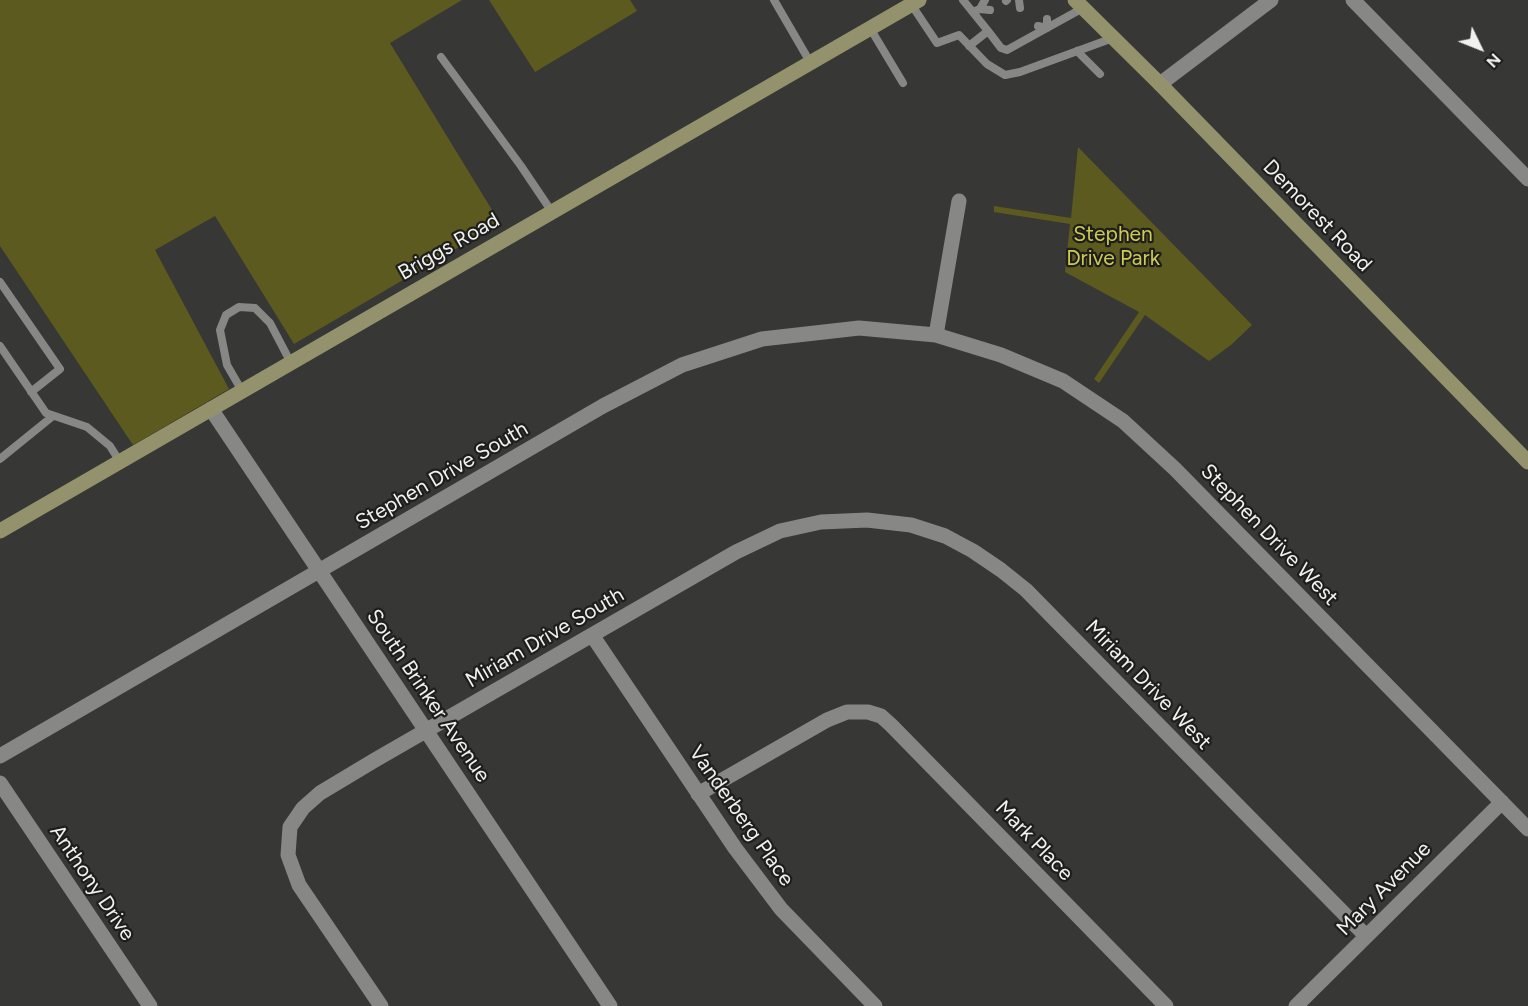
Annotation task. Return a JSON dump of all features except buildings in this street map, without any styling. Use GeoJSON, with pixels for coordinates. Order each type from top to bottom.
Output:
{"type":"FeatureCollection","features":[{"type":"Feature","properties":{"kind":"street"},"geometry":{"type":"LineString","coordinates":[[1160,84],[1271,0]]}},
{"type":"Feature","properties":{"kind":"street"},"geometry":{"type":"LineString","coordinates":[[1353,0],[1528,179]]}},
{"type":"Feature","properties":{"kind":"street","name":"Briggs Road"},"geometry":{"type":"LineString","coordinates":[[0,531],[915,2]]}},
{"type":"Feature","properties":{"kind":"street","name":"Demorest Road"},"geometry":{"type":"LineString","coordinates":[[1079,4],[1160,84],[1528,462]]}},
{"type":"Feature","properties":{"kind":"street"},"geometry":{"type":"LineString","coordinates":[[936,335],[960,201]]}},
{"type":"Feature","properties":{"kind":"street","name":"Stephen Drive South"},"geometry":{"type":"LineString","coordinates":[[0,756],[603,406],[682,365],[762,339],[859,328],[936,335]]}},
{"type":"Feature","properties":{"kind":"street","name":"Stephen Drive West"},"geometry":{"type":"LineString","coordinates":[[936,335],[1001,355],[1063,381],[1123,421],[1183,477],[1528,829]]}},
{"type":"Feature","properties":{"kind":"street","name":"South Brinker Avenue"},"geometry":{"type":"LineString","coordinates":[[211,410],[610,1006]]}},
{"type":"Feature","properties":{"kind":"street","name":"Miriam Drive South"},"geometry":{"type":"LineString","coordinates":[[381,1006],[299,885],[288,855],[290,827],[303,808],[320,793],[736,552],[780,531],[821,522],[867,520]]}},
{"type":"Feature","properties":{"kind":"street","name":"Miriam Drive West"},"geometry":{"type":"LineString","coordinates":[[867,520],[911,525],[945,536],[973,551],[1026,590],[1366,936]]}},
{"type":"Feature","properties":{"kind":"street","name":"Vanderberg Place"},"geometry":{"type":"LineString","coordinates":[[592,635],[735,848],[781,909],[875,1006]]}},
{"type":"Feature","properties":{"kind":"street","name":"Mark Place"},"geometry":{"type":"LineString","coordinates":[[699,794],[827,720],[847,712],[868,712],[881,716],[1166,1006]]}},
{"type":"Feature","properties":{"kind":"street","name":"Anthony Drive"},"geometry":{"type":"LineString","coordinates":[[0,783],[150,1006]]}},
{"type":"Feature","properties":{"kind":"street","name":"Mary Avenue"},"geometry":{"type":"LineString","coordinates":[[1296,1006],[1502,802]]}},
{"type":"Feature","properties":{"kind":"lane"},"geometry":{"type":"LineString","coordinates":[[774,0],[810,62]]}},
{"type":"Feature","properties":{"kind":"lane"},"geometry":{"type":"LineString","coordinates":[[963,0],[977,11],[988,31],[1004,50],[1047,28],[1079,4]]}},
{"type":"Feature","properties":{"kind":"lane"},"geometry":{"type":"LineString","coordinates":[[977,11],[985,0]]}},
{"type":"Feature","properties":{"kind":"lane"},"geometry":{"type":"LineString","coordinates":[[915,2],[937,43],[959,35],[987,64],[1005,75],[1020,72],[1113,38]]}},
{"type":"Feature","properties":{"kind":"lane"},"geometry":{"type":"LineString","coordinates":[[977,11],[990,10]]}},
{"type":"Feature","properties":{"kind":"lane"},"geometry":{"type":"LineString","coordinates":[[1047,19],[1047,28]]}},
{"type":"Feature","properties":{"kind":"lane"},"geometry":{"type":"LineString","coordinates":[[1038,26],[1047,28]]}},
{"type":"Feature","properties":{"kind":"lane"},"geometry":{"type":"LineString","coordinates":[[870,28],[903,83]]}},
{"type":"Feature","properties":{"kind":"lane"},"geometry":{"type":"LineString","coordinates":[[969,46],[988,31]]}},
{"type":"Feature","properties":{"kind":"lane"},"geometry":{"type":"LineString","coordinates":[[1077,51],[1100,74]]}},
{"type":"Feature","properties":{"kind":"lane"},"geometry":{"type":"LineString","coordinates":[[441,57],[552,212]]}},
{"type":"Feature","properties":{"kind":"lane"},"geometry":{"type":"LineString","coordinates":[[0,282],[60,369],[31,392]]}},
{"type":"Feature","properties":{"kind":"lane"},"geometry":{"type":"LineString","coordinates":[[242,391],[228,365],[220,330],[226,315],[239,306],[255,308],[270,323],[291,363]]}},
{"type":"Feature","properties":{"kind":"lane"},"geometry":{"type":"LineString","coordinates":[[0,345],[46,413],[87,427],[110,446],[120,462]]}},
{"type":"Feature","properties":{"kind":"lane"},"geometry":{"type":"LineString","coordinates":[[0,459],[53,416]]}},
{"type":"Feature","properties":{"kind":"green space"},"geometry":{"type":"Polygon","coordinates":[[[0,0],[462,0],[390,43],[500,223],[294,344],[215,216],[155,250],[229,389],[133,445],[0,246],[0,0]]]}},
{"type":"Feature","properties":{"kind":"green space"},"geometry":{"type":"Polygon","coordinates":[[[489,0],[630,0],[637,11],[535,72],[489,0]]]}},
{"type":"Feature","properties":{"kind":"green space","name":"Stephen Drive Park"},"geometry":{"type":"Polygon","coordinates":[[[1078,147],[1252,325],[1231,345],[1209,361],[1145,315],[1099,383],[1094,379],[1139,312],[1065,272],[1070,224],[994,212],[994,206],[1071,218],[1078,147]]]}}]}
